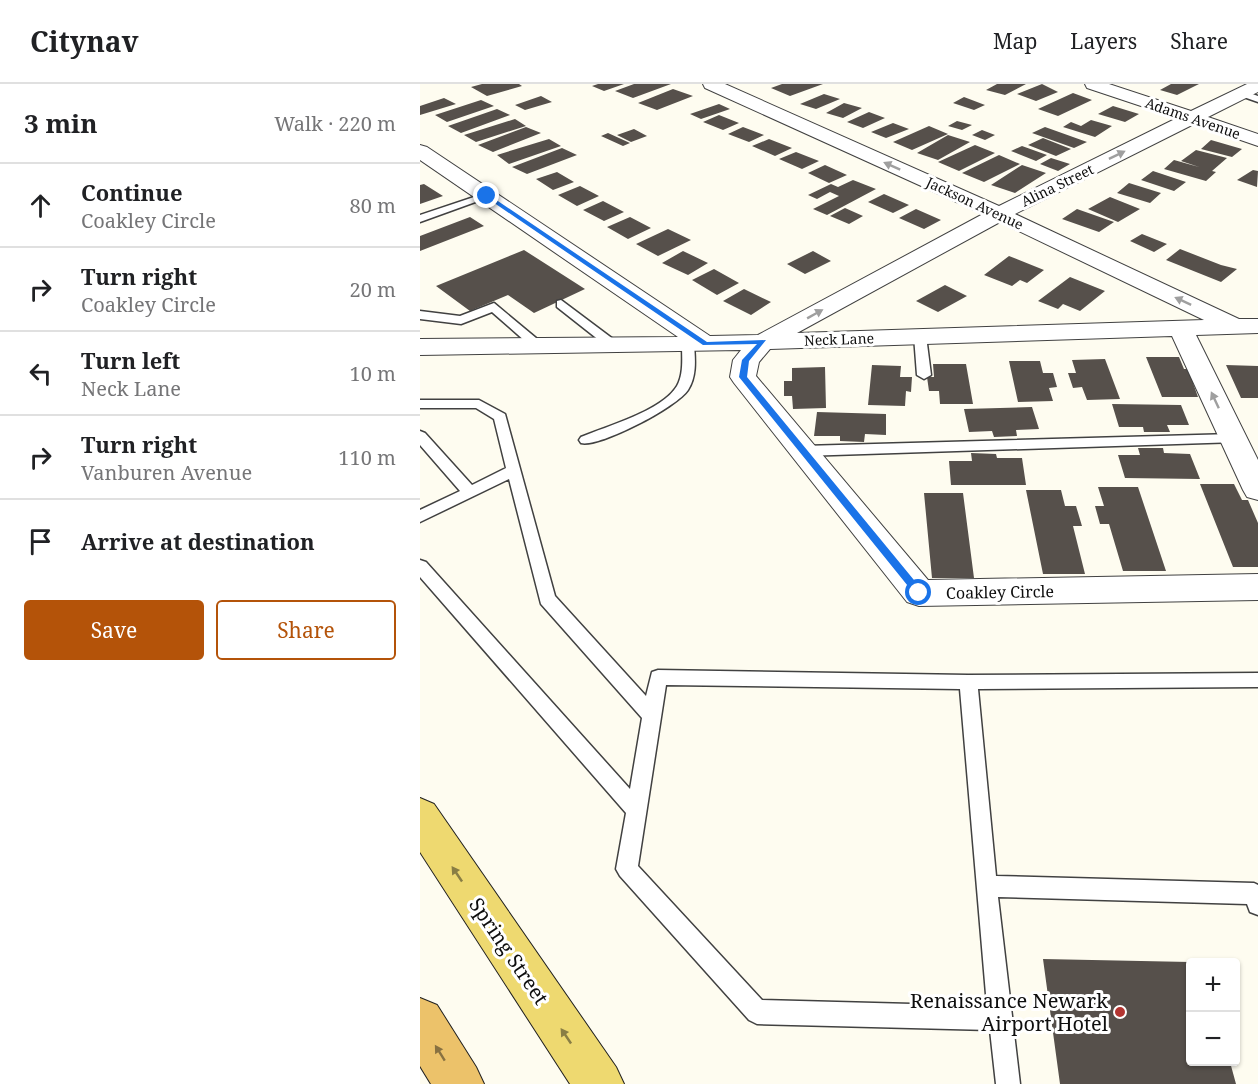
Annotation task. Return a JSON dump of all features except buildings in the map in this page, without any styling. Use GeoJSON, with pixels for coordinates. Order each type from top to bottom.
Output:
{"type":"FeatureCollection","features":[{"type":"Feature","properties":{"kind":"highway"},"geometry":{"type":"LineString","coordinates":[[420,1022],[459,1084]]}},
{"type":"Feature","properties":{"kind":"main road","name":"Spring Street"},"geometry":{"type":"LineString","coordinates":[[420,817],[599,1084]]}},
{"type":"Feature","properties":{"kind":"street","name":"Jackson Avenue"},"geometry":{"type":"LineString","coordinates":[[711,84],[1247,326]]}},
{"type":"Feature","properties":{"kind":"street","name":"Adams Avenue"},"geometry":{"type":"LineString","coordinates":[[1093,84],[1258,140]]}},
{"type":"Feature","properties":{"kind":"street","name":"Alina Street"},"geometry":{"type":"LineString","coordinates":[[763,342],[999,214],[1192,117],[1252,92]]}},
{"type":"Feature","properties":{"kind":"street"},"geometry":{"type":"LineString","coordinates":[[420,151],[696,344]]}},
{"type":"Feature","properties":{"kind":"street","name":"Neck Lane"},"geometry":{"type":"LineString","coordinates":[[420,347],[696,344],[1247,326]]}},
{"type":"Feature","properties":{"kind":"street"},"geometry":{"type":"LineString","coordinates":[[1180,327],[1258,490]]}},
{"type":"Feature","properties":{"kind":"street","name":"Coakley Circle"},"geometry":{"type":"LineString","coordinates":[[763,342],[746,360],[743,377],[919,593],[1258,587]]}},
{"type":"Feature","properties":{"kind":"lane"},"geometry":{"type":"LineString","coordinates":[[420,219],[487,196]]}},
{"type":"Feature","properties":{"kind":"lane"},"geometry":{"type":"LineString","coordinates":[[561,304],[613,345]]}},
{"type":"Feature","properties":{"kind":"lane"},"geometry":{"type":"LineString","coordinates":[[420,315],[461,320],[494,307],[538,346]]}},
{"type":"Feature","properties":{"kind":"lane"},"geometry":{"type":"LineString","coordinates":[[920,336],[924,375]]}},
{"type":"Feature","properties":{"kind":"lane"},"geometry":{"type":"LineString","coordinates":[[585,440],[663,406],[682,389],[696,344]]}},
{"type":"Feature","properties":{"kind":"lane"},"geometry":{"type":"LineString","coordinates":[[420,404],[479,404],[500,417],[547,599],[652,716]]}},
{"type":"Feature","properties":{"kind":"lane"},"geometry":{"type":"LineString","coordinates":[[420,436],[470,493]]}},
{"type":"Feature","properties":{"kind":"lane"},"geometry":{"type":"LineString","coordinates":[[803,451],[1233,439]]}},
{"type":"Feature","properties":{"kind":"lane"},"geometry":{"type":"LineString","coordinates":[[420,517],[513,471]]}},
{"type":"Feature","properties":{"kind":"lane"},"geometry":{"type":"LineString","coordinates":[[420,566],[636,810]]}},
{"type":"Feature","properties":{"kind":"lane"},"geometry":{"type":"LineString","coordinates":[[1000,1018],[757,1012],[627,869],[658,677],[968,682],[1258,681]]}},
{"type":"Feature","properties":{"kind":"lane"},"geometry":{"type":"LineString","coordinates":[[968,682],[986,886],[1008,1084]]}},
{"type":"Feature","properties":{"kind":"lane"},"geometry":{"type":"LineString","coordinates":[[986,886],[1254,894],[1258,904]]}},
{"type":"Feature","properties":{"kind":"place","name":"Renaissance Newark Airport Hotel"},"geometry":{"type":"Point","coordinates":[1120,1012]}},
{"type":"Feature","properties":{"kind":"route"},"geometry":{"type":"LineString","coordinates":[[487,196],[705,344],[763,342],[746,360],[743,377],[919,593]]}}]}
